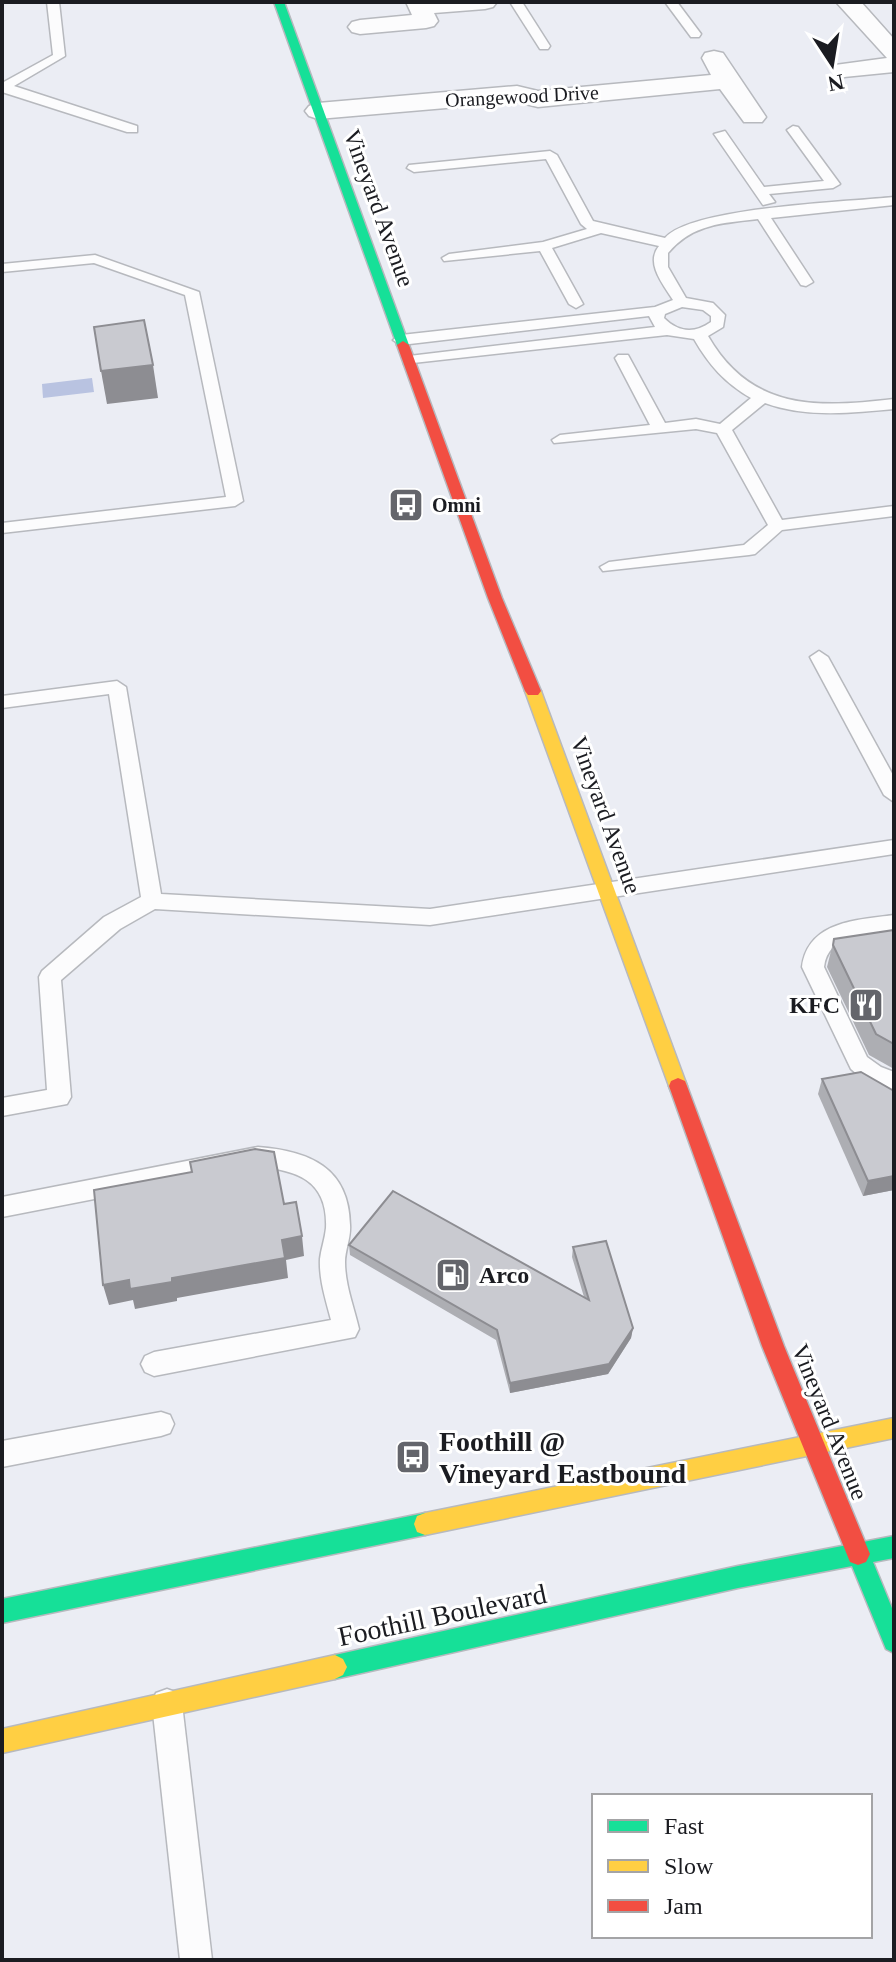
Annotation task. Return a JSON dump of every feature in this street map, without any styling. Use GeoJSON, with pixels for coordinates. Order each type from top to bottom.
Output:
{"type":"FeatureCollection","features":[{"type":"Feature","properties":{"kind":"main road","name":"Vineyard Avenue"},"geometry":{"type":"LineString","coordinates":[[279,2],[495,598],[609,890],[773,1346],[894,1641]]}},
{"type":"Feature","properties":{"kind":"main road"},"geometry":{"type":"LineString","coordinates":[[2,1611],[894,1428]]}},
{"type":"Feature","properties":{"kind":"main road","name":"Foothill Boulevard"},"geometry":{"type":"LineString","coordinates":[[2,1741],[738,1577],[894,1547]]}},
{"type":"Feature","properties":{"kind":"street"},"geometry":{"type":"LineString","coordinates":[[360,27],[426,21],[420,5],[485,2]]}},
{"type":"Feature","properties":{"kind":"street"},"geometry":{"type":"LineString","coordinates":[[848,2],[894,53]]}},
{"type":"Feature","properties":{"kind":"street"},"geometry":{"type":"LineString","coordinates":[[714,58],[753,117]]}},
{"type":"Feature","properties":{"kind":"street"},"geometry":{"type":"LineString","coordinates":[[844,70],[894,65]]}},
{"type":"Feature","properties":{"kind":"street","name":"Orangewood Drive"},"geometry":{"type":"LineString","coordinates":[[318,111],[517,94],[538,99],[727,81]]}},
{"type":"Feature","properties":{"kind":"lane"},"geometry":{"type":"LineString","coordinates":[[3,88],[59,56],[53,2]]}},
{"type":"Feature","properties":{"kind":"lane"},"geometry":{"type":"LineString","coordinates":[[516,2],[544,46]]}},
{"type":"Feature","properties":{"kind":"lane"},"geometry":{"type":"LineString","coordinates":[[671,2],[695,34]]}},
{"type":"Feature","properties":{"kind":"lane"},"geometry":{"type":"LineString","coordinates":[[3,88],[132,129]]}},
{"type":"Feature","properties":{"kind":"lane"},"geometry":{"type":"LineString","coordinates":[[760,191],[833,184],[793,130]]}},
{"type":"Feature","properties":{"kind":"lane"},"geometry":{"type":"LineString","coordinates":[[720,134],[760,191],[806,282]]}},
{"type":"Feature","properties":{"kind":"lane"},"geometry":{"type":"LineString","coordinates":[[414,168],[550,155],[588,224],[667,243]]}},
{"type":"Feature","properties":{"kind":"lane"},"geometry":{"type":"LineString","coordinates":[[681,302],[661,267],[661,252],[677,233],[698,224],[894,201]]}},
{"type":"Feature","properties":{"kind":"lane"},"geometry":{"type":"LineString","coordinates":[[449,258],[544,246],[601,229]]}},
{"type":"Feature","properties":{"kind":"lane"},"geometry":{"type":"LineString","coordinates":[[544,246],[576,304]]}},
{"type":"Feature","properties":{"kind":"lane"},"geometry":{"type":"LineString","coordinates":[[2,268],[95,259],[192,292],[235,501],[2,528]]}},
{"type":"Feature","properties":{"kind":"lane"},"geometry":{"type":"LineString","coordinates":[[401,340],[658,311],[681,302],[708,306],[718,315],[718,324],[699,334],[669,330],[409,361]]}},
{"type":"Feature","properties":{"kind":"lane"},"geometry":{"type":"LineString","coordinates":[[658,311],[658,323],[669,330]]}},
{"type":"Feature","properties":{"kind":"lane"},"geometry":{"type":"LineString","coordinates":[[699,334],[719,366],[737,383],[762,397],[787,404],[829,409],[894,404]]}},
{"type":"Feature","properties":{"kind":"lane"},"geometry":{"type":"LineString","coordinates":[[623,358],[660,428]]}},
{"type":"Feature","properties":{"kind":"lane"},"geometry":{"type":"LineString","coordinates":[[560,440],[696,424],[723,429],[762,397]]}},
{"type":"Feature","properties":{"kind":"lane"},"geometry":{"type":"LineString","coordinates":[[723,429],[777,526]]}},
{"type":"Feature","properties":{"kind":"lane"},"geometry":{"type":"LineString","coordinates":[[609,567],[749,550],[777,526],[894,511]]}},
{"type":"Feature","properties":{"kind":"lane"},"geometry":{"type":"LineString","coordinates":[[819,657],[894,795]]}},
{"type":"Feature","properties":{"kind":"lane"},"geometry":{"type":"LineString","coordinates":[[2,702],[117,687],[152,901]]}},
{"type":"Feature","properties":{"kind":"lane"},"geometry":{"type":"LineString","coordinates":[[2,1107],[59,1097],[50,977],[112,923],[152,901],[430,917],[894,847]]}},
{"type":"Feature","properties":{"kind":"lane"},"geometry":{"type":"LineString","coordinates":[[894,923],[828,937],[818,946],[813,957],[813,967],[859,1063],[873,1074],[894,1081]]}},
{"type":"Feature","properties":{"kind":"lane"},"geometry":{"type":"LineString","coordinates":[[2,1207],[258,1157],[293,1158],[318,1173],[330,1185],[338,1224],[332,1266],[346,1329],[154,1364]]}},
{"type":"Feature","properties":{"kind":"lane"},"geometry":{"type":"LineString","coordinates":[[2,1454],[161,1424]]}},
{"type":"Feature","properties":{"kind":"lane"},"geometry":{"type":"LineString","coordinates":[[167,1704],[196,1960]]}},
{"type":"Feature","properties":{"kind":"water"},"geometry":{"type":"Polygon","coordinates":[[[92,378],[94,392],[43,398],[42,384],[92,378]]]}},
{"type":"Feature","properties":{"kind":"building"},"geometry":{"type":"Polygon","coordinates":[[[144,320],[153,365],[101,371],[94,327],[144,320]]]}},
{"type":"Feature","properties":{"kind":"building"},"geometry":{"type":"Polygon","coordinates":[[[894,930],[894,1044],[876,1034],[833,945],[834,939],[894,930]]]}},
{"type":"Feature","properties":{"kind":"building"},"geometry":{"type":"Polygon","coordinates":[[[861,1072],[894,1091],[894,1176],[868,1181],[822,1079],[861,1072]]]}},
{"type":"Feature","properties":{"kind":"building"},"geometry":{"type":"Polygon","coordinates":[[[255,1149],[274,1152],[284,1204],[296,1202],[302,1236],[282,1240],[285,1258],[172,1278],[172,1282],[130,1289],[129,1280],[103,1285],[94,1190],[192,1172],[190,1162],[255,1149]]]}},
{"type":"Feature","properties":{"kind":"building"},"geometry":{"type":"Polygon","coordinates":[[[393,1191],[589,1300],[573,1247],[606,1241],[633,1328],[609,1364],[510,1383],[497,1330],[349,1245],[393,1191]]]}},
{"type":"Feature","properties":{"kind":"traffic: fast"},"geometry":{"type":"LineString","coordinates":[[279,2],[403,345]]}},
{"type":"Feature","properties":{"kind":"traffic: fast"},"geometry":{"type":"LineString","coordinates":[[2,1611],[425,1524]]}},
{"type":"Feature","properties":{"kind":"traffic: fast"},"geometry":{"type":"LineString","coordinates":[[335,1667],[738,1577],[894,1547]]}},
{"type":"Feature","properties":{"kind":"traffic: fast"},"geometry":{"type":"LineString","coordinates":[[858,1554],[894,1641]]}},
{"type":"Feature","properties":{"kind":"traffic: slow"},"geometry":{"type":"LineString","coordinates":[[533,691],[678,1086]]}},
{"type":"Feature","properties":{"kind":"traffic: slow"},"geometry":{"type":"LineString","coordinates":[[425,1524],[894,1428]]}},
{"type":"Feature","properties":{"kind":"traffic: slow"},"geometry":{"type":"LineString","coordinates":[[2,1741],[335,1667]]}},
{"type":"Feature","properties":{"kind":"traffic: jam"},"geometry":{"type":"LineString","coordinates":[[403,345],[495,598],[533,691]]}},
{"type":"Feature","properties":{"kind":"traffic: jam"},"geometry":{"type":"LineString","coordinates":[[678,1086],[773,1346],[858,1554]]}},
{"type":"Feature","properties":{"kind":"place","name":"Omni"},"geometry":{"type":"Point","coordinates":[406,505]}},
{"type":"Feature","properties":{"kind":"place","name":"KFC"},"geometry":{"type":"Point","coordinates":[866,1005]}},
{"type":"Feature","properties":{"kind":"place","name":"Arco"},"geometry":{"type":"Point","coordinates":[453,1275]}},
{"type":"Feature","properties":{"kind":"place","name":"Foothill @ Vineyard Eastbound"},"geometry":{"type":"Point","coordinates":[413,1457]}}]}
